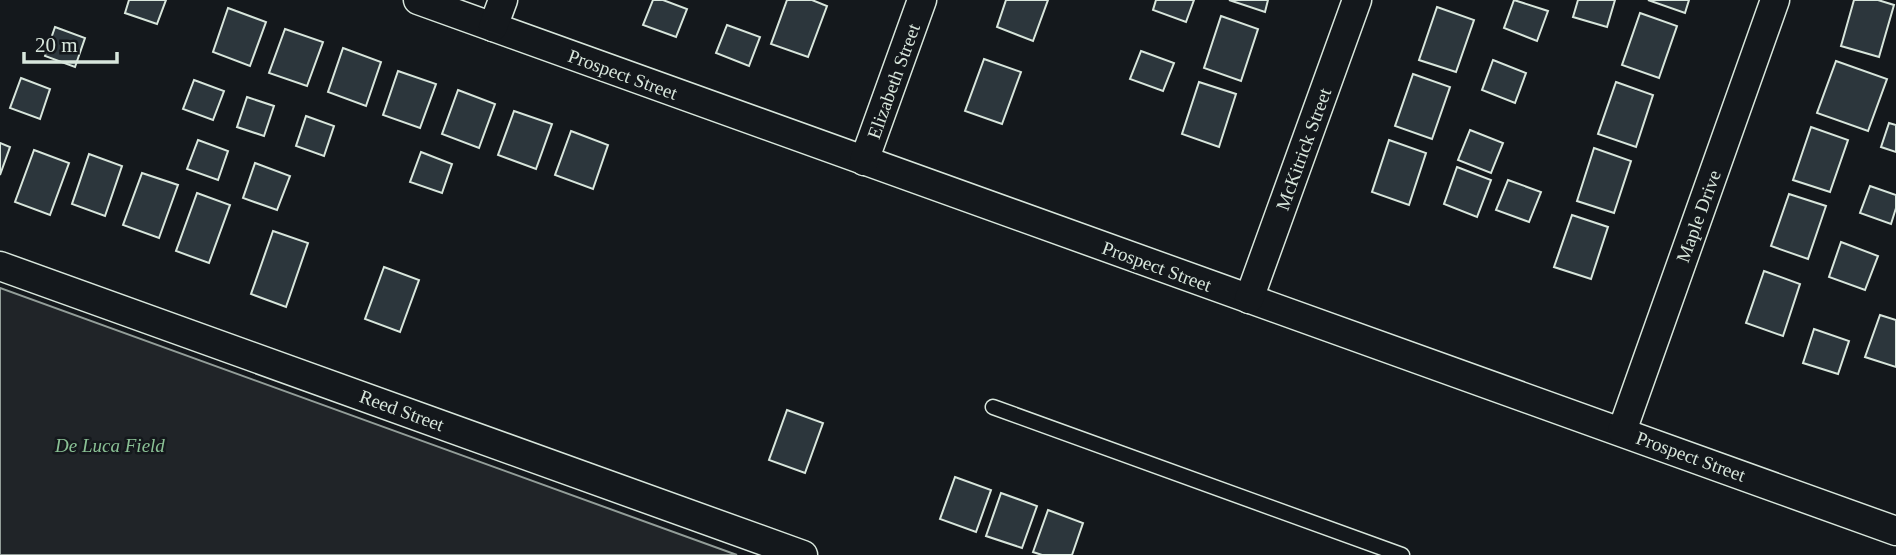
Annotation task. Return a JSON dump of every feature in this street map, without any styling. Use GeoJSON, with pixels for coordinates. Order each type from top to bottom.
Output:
{"type":"FeatureCollection","features":[{"type":"Feature","properties":{"kind":"street","name":"Prospect Street"},"geometry":{"type":"LineString","coordinates":[[418,0],[1896,531]]}},
{"type":"Feature","properties":{"kind":"street"},"geometry":{"type":"LineString","coordinates":[[493,27],[503,0]]}},
{"type":"Feature","properties":{"kind":"street","name":"Elizabeth Street"},"geometry":{"type":"LineString","coordinates":[[864,161],[922,0]]}},
{"type":"Feature","properties":{"kind":"street","name":"McKitrick Street"},"geometry":{"type":"LineString","coordinates":[[1250,299],[1357,0]]}},
{"type":"Feature","properties":{"kind":"street","name":"Maple Drive"},"geometry":{"type":"LineString","coordinates":[[1622,431],[1775,0]]}},
{"type":"Feature","properties":{"kind":"street","name":"Reed Street"},"geometry":{"type":"LineString","coordinates":[[0,266],[803,555]]}},
{"type":"Feature","properties":{"kind":"lane"},"geometry":{"type":"LineString","coordinates":[[993,407],[1402,555]]}},
{"type":"Feature","properties":{"kind":"green space","name":"De Luca Field"},"geometry":{"type":"Polygon","coordinates":[[[0,288],[737,555],[0,555],[0,288]]]}},
{"type":"Feature","properties":{"kind":"building"},"geometry":{"type":"Polygon","coordinates":[[[129,0],[166,0],[157,24],[125,13],[129,0]]]}},
{"type":"Feature","properties":{"kind":"building"},"geometry":{"type":"Polygon","coordinates":[[[653,0],[663,0],[687,9],[676,37],[643,25],[653,0]]]}},
{"type":"Feature","properties":{"kind":"building"},"geometry":{"type":"Polygon","coordinates":[[[787,0],[812,0],[827,6],[808,57],[771,44],[787,0]]]}},
{"type":"Feature","properties":{"kind":"building"},"geometry":{"type":"Polygon","coordinates":[[[1006,0],[1048,0],[1033,41],[997,27],[1006,0]]]}},
{"type":"Feature","properties":{"kind":"building"},"geometry":{"type":"Polygon","coordinates":[[[1156,0],[1194,0],[1186,22],[1153,10],[1156,0]]]}},
{"type":"Feature","properties":{"kind":"building"},"geometry":{"type":"Polygon","coordinates":[[[1229,0],[1268,0],[1265,12],[1229,0]]]}},
{"type":"Feature","properties":{"kind":"building"},"geometry":{"type":"Polygon","coordinates":[[[1514,0],[1548,11],[1537,41],[1504,28],[1514,0]]]}},
{"type":"Feature","properties":{"kind":"building"},"geometry":{"type":"Polygon","coordinates":[[[1578,0],[1615,0],[1607,27],[1573,17],[1578,0]]]}},
{"type":"Feature","properties":{"kind":"building"},"geometry":{"type":"Polygon","coordinates":[[[1648,0],[1689,0],[1685,13],[1648,0]]]}},
{"type":"Feature","properties":{"kind":"building"},"geometry":{"type":"Polygon","coordinates":[[[1854,0],[1878,0],[1894,5],[1879,57],[1841,46],[1854,0]]]}},
{"type":"Feature","properties":{"kind":"building"},"geometry":{"type":"Polygon","coordinates":[[[1437,7],[1474,20],[1456,72],[1419,60],[1437,7]]]}},
{"type":"Feature","properties":{"kind":"building"},"geometry":{"type":"Polygon","coordinates":[[[228,8],[266,22],[250,66],[213,52],[228,8]]]}},
{"type":"Feature","properties":{"kind":"building"},"geometry":{"type":"Polygon","coordinates":[[[1640,13],[1677,26],[1659,78],[1622,65],[1640,13]]]}},
{"type":"Feature","properties":{"kind":"building"},"geometry":{"type":"Polygon","coordinates":[[[1221,16],[1258,29],[1241,81],[1204,68],[1221,16]]]}},
{"type":"Feature","properties":{"kind":"building"},"geometry":{"type":"Polygon","coordinates":[[[727,25],[760,37],[749,66],[716,53],[727,25]]]}},
{"type":"Feature","properties":{"kind":"building"},"geometry":{"type":"Polygon","coordinates":[[[55,27],[85,38],[75,67],[45,56],[55,27]]]}},
{"type":"Feature","properties":{"kind":"building"},"geometry":{"type":"Polygon","coordinates":[[[285,29],[323,42],[307,86],[269,73],[285,29]]]}},
{"type":"Feature","properties":{"kind":"building"},"geometry":{"type":"Polygon","coordinates":[[[343,48],[381,62],[366,106],[328,92],[343,48]]]}},
{"type":"Feature","properties":{"kind":"building"},"geometry":{"type":"Polygon","coordinates":[[[1141,51],[1174,63],[1163,91],[1130,79],[1141,51]]]}},
{"type":"Feature","properties":{"kind":"building"},"geometry":{"type":"Polygon","coordinates":[[[984,59],[1021,72],[1002,124],[965,111],[984,59]]]}},
{"type":"Feature","properties":{"kind":"building"},"geometry":{"type":"Polygon","coordinates":[[[1493,60],[1526,73],[1515,103],[1482,90],[1493,60]]]}},
{"type":"Feature","properties":{"kind":"building"},"geometry":{"type":"Polygon","coordinates":[[[1836,61],[1887,79],[1868,131],[1817,113],[1836,61]]]}},
{"type":"Feature","properties":{"kind":"building"},"geometry":{"type":"Polygon","coordinates":[[[398,71],[436,84],[420,128],[383,115],[398,71]]]}},
{"type":"Feature","properties":{"kind":"building"},"geometry":{"type":"Polygon","coordinates":[[[1413,74],[1450,87],[1432,139],[1395,126],[1413,74]]]}},
{"type":"Feature","properties":{"kind":"building"},"geometry":{"type":"Polygon","coordinates":[[[21,78],[50,89],[40,119],[10,108],[21,78]]]}},
{"type":"Feature","properties":{"kind":"building"},"geometry":{"type":"Polygon","coordinates":[[[194,80],[224,91],[213,120],[183,109],[194,80]]]}},
{"type":"Feature","properties":{"kind":"building"},"geometry":{"type":"Polygon","coordinates":[[[1199,82],[1236,94],[1219,147],[1182,134],[1199,82]]]}},
{"type":"Feature","properties":{"kind":"building"},"geometry":{"type":"Polygon","coordinates":[[[1616,82],[1653,95],[1636,147],[1598,134],[1616,82]]]}},
{"type":"Feature","properties":{"kind":"building"},"geometry":{"type":"Polygon","coordinates":[[[458,90],[495,104],[479,148],[442,134],[458,90]]]}},
{"type":"Feature","properties":{"kind":"building"},"geometry":{"type":"Polygon","coordinates":[[[247,97],[274,106],[264,136],[237,127],[247,97]]]}},
{"type":"Feature","properties":{"kind":"building"},"geometry":{"type":"Polygon","coordinates":[[[514,111],[552,124],[536,169],[498,155],[514,111]]]}},
{"type":"Feature","properties":{"kind":"building"},"geometry":{"type":"Polygon","coordinates":[[[306,116],[334,126],[324,156],[296,146],[306,116]]]}},
{"type":"Feature","properties":{"kind":"building"},"geometry":{"type":"Polygon","coordinates":[[[1889,123],[1896,125],[1896,152],[1881,147],[1889,123]]]}},
{"type":"Feature","properties":{"kind":"building"},"geometry":{"type":"Polygon","coordinates":[[[1811,127],[1848,140],[1830,192],[1793,180],[1811,127]]]}},
{"type":"Feature","properties":{"kind":"building"},"geometry":{"type":"Polygon","coordinates":[[[1470,130],[1503,143],[1491,173],[1458,160],[1470,130]]]}},
{"type":"Feature","properties":{"kind":"building"},"geometry":{"type":"Polygon","coordinates":[[[571,131],[608,145],[593,189],[555,175],[571,131]]]}},
{"type":"Feature","properties":{"kind":"building"},"geometry":{"type":"Polygon","coordinates":[[[198,140],[228,151],[218,180],[187,169],[198,140]]]}},
{"type":"Feature","properties":{"kind":"building"},"geometry":{"type":"Polygon","coordinates":[[[1389,140],[1426,153],[1409,205],[1372,192],[1389,140]]]}},
{"type":"Feature","properties":{"kind":"building"},"geometry":{"type":"Polygon","coordinates":[[[0,143],[10,147],[0,175],[0,143]]]}},
{"type":"Feature","properties":{"kind":"building"},"geometry":{"type":"Polygon","coordinates":[[[1594,148],[1631,161],[1614,213],[1577,201],[1594,148]]]}},
{"type":"Feature","properties":{"kind":"building"},"geometry":{"type":"Polygon","coordinates":[[[34,150],[69,163],[50,215],[15,202],[34,150]]]}},
{"type":"Feature","properties":{"kind":"building"},"geometry":{"type":"Polygon","coordinates":[[[421,152],[452,164],[442,193],[410,182],[421,152]]]}},
{"type":"Feature","properties":{"kind":"building"},"geometry":{"type":"Polygon","coordinates":[[[89,154],[122,166],[105,216],[72,204],[89,154]]]}},
{"type":"Feature","properties":{"kind":"building"},"geometry":{"type":"Polygon","coordinates":[[[255,163],[290,176],[277,210],[243,198],[255,163]]]}},
{"type":"Feature","properties":{"kind":"building"},"geometry":{"type":"Polygon","coordinates":[[[1457,167],[1491,180],[1477,217],[1444,204],[1457,167]]]}},
{"type":"Feature","properties":{"kind":"building"},"geometry":{"type":"Polygon","coordinates":[[[142,173],[178,185],[159,238],[123,225],[142,173]]]}},
{"type":"Feature","properties":{"kind":"building"},"geometry":{"type":"Polygon","coordinates":[[[1508,180],[1541,192],[1529,222],[1496,210],[1508,180]]]}},
{"type":"Feature","properties":{"kind":"building"},"geometry":{"type":"Polygon","coordinates":[[[1870,186],[1896,195],[1896,208],[1891,224],[1860,213],[1870,186]]]}},
{"type":"Feature","properties":{"kind":"building"},"geometry":{"type":"Polygon","coordinates":[[[197,193],[230,205],[209,263],[176,251],[197,193]]]}},
{"type":"Feature","properties":{"kind":"building"},"geometry":{"type":"Polygon","coordinates":[[[1789,194],[1826,206],[1808,259],[1771,246],[1789,194]]]}},
{"type":"Feature","properties":{"kind":"building"},"geometry":{"type":"Polygon","coordinates":[[[1572,215],[1608,227],[1591,279],[1554,267],[1572,215]]]}},
{"type":"Feature","properties":{"kind":"building"},"geometry":{"type":"Polygon","coordinates":[[[273,231],[308,243],[286,307],[251,294],[273,231]]]}},
{"type":"Feature","properties":{"kind":"building"},"geometry":{"type":"Polygon","coordinates":[[[1841,242],[1878,256],[1865,290],[1829,277],[1841,242]]]}},
{"type":"Feature","properties":{"kind":"building"},"geometry":{"type":"Polygon","coordinates":[[[384,267],[419,280],[400,332],[365,319],[384,267]]]}},
{"type":"Feature","properties":{"kind":"building"},"geometry":{"type":"Polygon","coordinates":[[[1764,271],[1800,284],[1783,336],[1746,323],[1764,271]]]}},
{"type":"Feature","properties":{"kind":"building"},"geometry":{"type":"Polygon","coordinates":[[[1880,315],[1896,320],[1896,367],[1865,357],[1880,315]]]}},
{"type":"Feature","properties":{"kind":"building"},"geometry":{"type":"Polygon","coordinates":[[[1814,329],[1849,341],[1838,374],[1803,363],[1814,329]]]}},
{"type":"Feature","properties":{"kind":"building"},"geometry":{"type":"Polygon","coordinates":[[[787,410],[823,423],[805,473],[769,460],[787,410]]]}},
{"type":"Feature","properties":{"kind":"building"},"geometry":{"type":"Polygon","coordinates":[[[955,477],[991,490],[976,532],[940,519],[955,477]]]}},
{"type":"Feature","properties":{"kind":"building"},"geometry":{"type":"Polygon","coordinates":[[[1001,493],[1037,506],[1022,548],[986,536],[1001,493]]]}},
{"type":"Feature","properties":{"kind":"building"},"geometry":{"type":"Polygon","coordinates":[[[1048,510],[1083,523],[1072,555],[1042,555],[1033,552],[1048,510]]]}}]}
